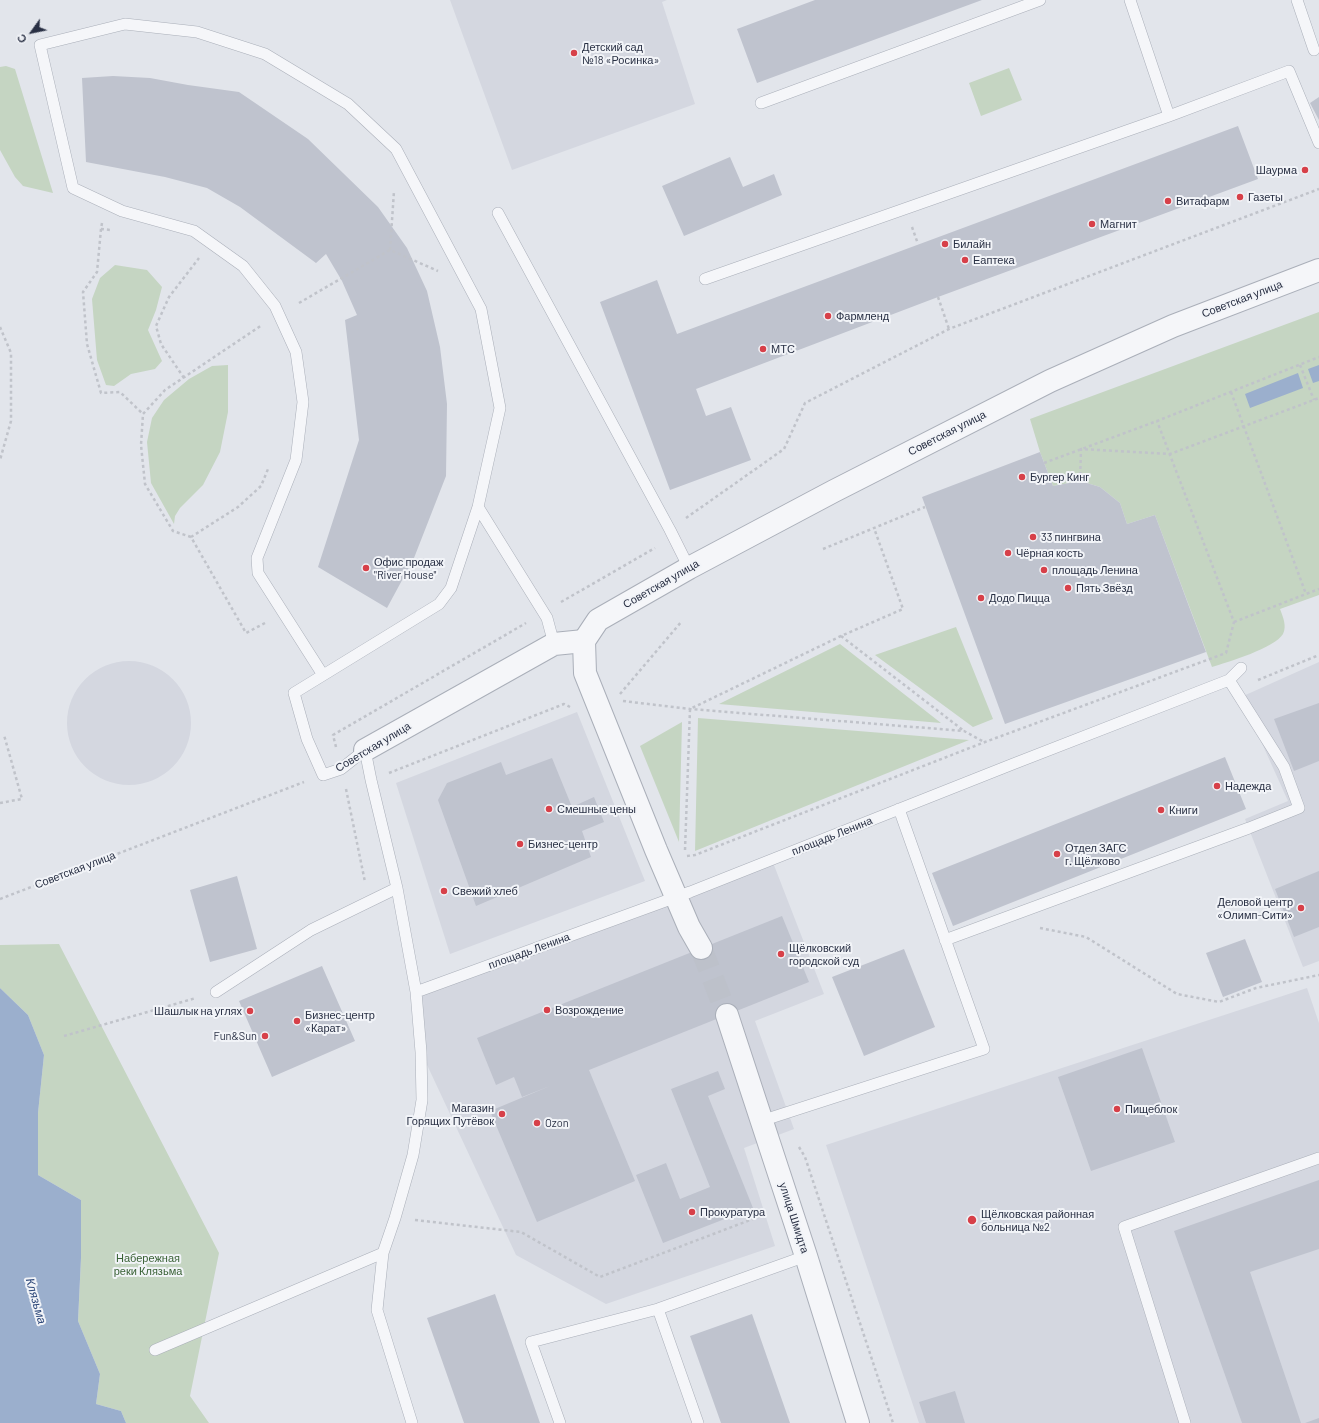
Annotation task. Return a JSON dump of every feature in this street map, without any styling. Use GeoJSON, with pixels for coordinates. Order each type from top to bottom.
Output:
{"type":"FeatureCollection","features":[{"type":"Feature","properties":{"kind":"street","name":"Советская улица"},"geometry":{"type":"LineString","coordinates":[[365,750],[554,644],[584,641],[598,620],[689,568],[834,491],[1050,381],[1173,326],[1232,302],[1319,270]]}},
{"type":"Feature","properties":{"kind":"street"},"geometry":{"type":"LineString","coordinates":[[584,641],[585,673],[656,850],[685,894],[701,948]]}},
{"type":"Feature","properties":{"kind":"street","name":"улица Шмидта"},"geometry":{"type":"LineString","coordinates":[[727,1014],[806,1256],[858,1423]]}},
{"type":"Feature","properties":{"kind":"lane"},"geometry":{"type":"LineString","coordinates":[[762,103],[1040,0]]}},
{"type":"Feature","properties":{"kind":"lane"},"geometry":{"type":"LineString","coordinates":[[1130,0],[1169,116]]}},
{"type":"Feature","properties":{"kind":"lane"},"geometry":{"type":"LineString","coordinates":[[1297,0],[1314,50]]}},
{"type":"Feature","properties":{"kind":"lane"},"geometry":{"type":"LineString","coordinates":[[323,675],[258,573],[257,558],[296,460],[303,402],[296,352],[275,306],[243,266],[194,231],[122,211],[73,188],[40,46],[125,24],[197,32],[265,54],[348,104],[396,149],[481,308],[500,408],[478,507],[451,588],[439,604],[294,693],[307,739],[323,775]]}},
{"type":"Feature","properties":{"kind":"lane"},"geometry":{"type":"LineString","coordinates":[[705,279],[1169,116],[1289,72],[1319,143]]}},
{"type":"Feature","properties":{"kind":"lane"},"geometry":{"type":"LineString","coordinates":[[498,213],[667,523],[689,568]]}},
{"type":"Feature","properties":{"kind":"lane"},"geometry":{"type":"LineString","coordinates":[[478,507],[547,618],[554,644]]}},
{"type":"Feature","properties":{"kind":"lane","name":"площадь Ленина"},"geometry":{"type":"LineString","coordinates":[[416,992],[685,894],[1229,680],[1241,668]]}},
{"type":"Feature","properties":{"kind":"lane"},"geometry":{"type":"LineString","coordinates":[[945,940],[1249,828],[1299,808],[1284,767],[1229,680]]}},
{"type":"Feature","properties":{"kind":"lane"},"geometry":{"type":"LineString","coordinates":[[365,750],[397,888],[416,992],[421,1052],[422,1100],[413,1155],[395,1218],[383,1253],[377,1310],[412,1423]]}},
{"type":"Feature","properties":{"kind":"lane","name":"Советская улица"},"geometry":{"type":"LineString","coordinates":[[323,775],[341,769],[365,750]]}},
{"type":"Feature","properties":{"kind":"lane"},"geometry":{"type":"LineString","coordinates":[[762,1121],[984,1050],[899,809]]}},
{"type":"Feature","properties":{"kind":"lane"},"geometry":{"type":"LineString","coordinates":[[216,992],[311,930],[397,888]]}},
{"type":"Feature","properties":{"kind":"lane"},"geometry":{"type":"LineString","coordinates":[[1185,1423],[1124,1227],[1319,1158]]}},
{"type":"Feature","properties":{"kind":"lane"},"geometry":{"type":"LineString","coordinates":[[155,1350],[383,1253]]}},
{"type":"Feature","properties":{"kind":"lane"},"geometry":{"type":"LineString","coordinates":[[560,1423],[531,1342],[658,1309],[806,1256]]}},
{"type":"Feature","properties":{"kind":"lane"},"geometry":{"type":"LineString","coordinates":[[658,1309],[698,1423]]}},
{"type":"Feature","properties":{"kind":"path"},"geometry":{"type":"LineString","coordinates":[[390,250],[395,185],[398,192]]}},
{"type":"Feature","properties":{"kind":"path"},"geometry":{"type":"LineString","coordinates":[[805,403],[949,329],[1319,189]]}},
{"type":"Feature","properties":{"kind":"path"},"geometry":{"type":"LineString","coordinates":[[103,202],[97,272],[83,292],[87,344],[100,393],[120,392],[143,414]]}},
{"type":"Feature","properties":{"kind":"path"},"geometry":{"type":"LineString","coordinates":[[101,229],[116,231]]}},
{"type":"Feature","properties":{"kind":"path"},"geometry":{"type":"LineString","coordinates":[[390,250],[445,274]]}},
{"type":"Feature","properties":{"kind":"path"},"geometry":{"type":"LineString","coordinates":[[299,303],[390,250]]}},
{"type":"Feature","properties":{"kind":"path"},"geometry":{"type":"LineString","coordinates":[[192,254],[204,262]]}},
{"type":"Feature","properties":{"kind":"path"},"geometry":{"type":"LineString","coordinates":[[184,378],[161,344],[156,326],[168,298],[199,258]]}},
{"type":"Feature","properties":{"kind":"path"},"geometry":{"type":"LineString","coordinates":[[938,297],[949,329]]}},
{"type":"Feature","properties":{"kind":"path"},"geometry":{"type":"LineString","coordinates":[[295,298],[299,303],[301,310]]}},
{"type":"Feature","properties":{"kind":"path"},"geometry":{"type":"LineString","coordinates":[[258,318],[265,331]]}},
{"type":"Feature","properties":{"kind":"path"},"geometry":{"type":"LineString","coordinates":[[262,325],[165,390],[143,414],[141,446],[145,484],[173,531],[191,537],[246,633],[283,612]]}},
{"type":"Feature","properties":{"kind":"path"},"geometry":{"type":"LineString","coordinates":[[0,327],[11,353],[11,421],[0,460]]}},
{"type":"Feature","properties":{"kind":"path"},"geometry":{"type":"LineString","coordinates":[[1044,463],[1157,421],[1319,357]]}},
{"type":"Feature","properties":{"kind":"path"},"geometry":{"type":"LineString","coordinates":[[1300,365],[1314,400]]}},
{"type":"Feature","properties":{"kind":"path"},"geometry":{"type":"LineString","coordinates":[[1231,392],[1306,594]]}},
{"type":"Feature","properties":{"kind":"path"},"geometry":{"type":"LineString","coordinates":[[1081,449],[1170,454],[1319,398]]}},
{"type":"Feature","properties":{"kind":"path"},"geometry":{"type":"LineString","coordinates":[[685,856],[695,855],[985,742],[1226,653],[1234,622],[1157,421]]}},
{"type":"Feature","properties":{"kind":"path"},"geometry":{"type":"LineString","coordinates":[[1080,481],[1081,449]]}},
{"type":"Feature","properties":{"kind":"path"},"geometry":{"type":"LineString","coordinates":[[191,537],[238,507],[261,486],[270,466]]}},
{"type":"Feature","properties":{"kind":"path"},"geometry":{"type":"LineString","coordinates":[[823,549],[925,507]]}},
{"type":"Feature","properties":{"kind":"path"},"geometry":{"type":"LineString","coordinates":[[690,709],[841,636],[904,609],[874,528]]}},
{"type":"Feature","properties":{"kind":"path"},"geometry":{"type":"LineString","coordinates":[[1234,622],[1319,589]]}},
{"type":"Feature","properties":{"kind":"path"},"geometry":{"type":"LineString","coordinates":[[615,700],[682,621]]}},
{"type":"Feature","properties":{"kind":"path"},"geometry":{"type":"LineString","coordinates":[[841,636],[964,731],[985,742]]}},
{"type":"Feature","properties":{"kind":"path"},"geometry":{"type":"LineString","coordinates":[[1257,681],[1319,655]]}},
{"type":"Feature","properties":{"kind":"path"},"geometry":{"type":"LineString","coordinates":[[623,701],[690,709],[964,731]]}},
{"type":"Feature","properties":{"kind":"path"},"geometry":{"type":"LineString","coordinates":[[347,790],[564,704],[574,709]]}},
{"type":"Feature","properties":{"kind":"path"},"geometry":{"type":"LineString","coordinates":[[685,894],[690,709]]}},
{"type":"Feature","properties":{"kind":"path"},"geometry":{"type":"LineString","coordinates":[[0,803],[22,799],[4,735]]}},
{"type":"Feature","properties":{"kind":"path","name":"Советская улица"},"geometry":{"type":"LineString","coordinates":[[0,898],[9,896],[323,775]]}},
{"type":"Feature","properties":{"kind":"path"},"geometry":{"type":"LineString","coordinates":[[1039,928],[1086,937],[1177,994],[1219,1002],[1256,988],[1319,975]]}},
{"type":"Feature","properties":{"kind":"path"},"geometry":{"type":"LineString","coordinates":[[64,1036],[216,992]]}},
{"type":"Feature","properties":{"kind":"path"},"geometry":{"type":"LineString","coordinates":[[395,1218],[521,1232],[600,1277],[773,1211]]}},
{"type":"Feature","properties":{"kind":"shaded area","name":"Детский сад №18 «Росинка»"},"geometry":{"type":"Polygon","coordinates":[[[450,0],[667,0],[662,2],[695,104],[512,170],[450,0]]]}},
{"type":"Feature","properties":{"kind":"shaded area"},"geometry":{"type":"Polygon","coordinates":[[[129,661],[141,662],[153,666],[173,679],[186,699],[190,711],[190,735],[186,747],[173,767],[153,780],[141,784],[129,785],[117,784],[105,780],[85,767],[72,747],[68,735],[67,723],[68,711],[72,699],[85,679],[105,666],[117,662],[129,661]]]}},
{"type":"Feature","properties":{"kind":"shaded area"},"geometry":{"type":"Polygon","coordinates":[[[1319,662],[1319,961],[1303,967],[1245,819],[1288,801],[1241,697],[1319,662]]]}},
{"type":"Feature","properties":{"kind":"shaded area"},"geometry":{"type":"Polygon","coordinates":[[[577,712],[645,881],[450,954],[396,783],[577,712]]]}},
{"type":"Feature","properties":{"kind":"shaded area"},"geometry":{"type":"Polygon","coordinates":[[[772,860],[824,994],[755,1021],[794,1129],[744,1148],[775,1246],[606,1304],[516,1255],[421,1052],[416,992],[772,860]]]}},
{"type":"Feature","properties":{"kind":"shaded area"},"geometry":{"type":"Polygon","coordinates":[[[1307,988],[1319,1023],[1319,1423],[919,1423],[826,1145],[1307,988]]]}},
{"type":"Feature","properties":{"kind":"green space"},"geometry":{"type":"Polygon","coordinates":[[[6,66],[15,69],[53,193],[23,186],[15,177],[0,150],[0,67],[6,66]]]}},
{"type":"Feature","properties":{"kind":"green space"},"geometry":{"type":"Polygon","coordinates":[[[1009,68],[1022,100],[981,116],[969,83],[1009,68]]]}},
{"type":"Feature","properties":{"kind":"green space"},"geometry":{"type":"Polygon","coordinates":[[[115,265],[147,270],[162,287],[156,310],[148,330],[162,361],[155,369],[131,374],[114,386],[106,385],[97,360],[92,299],[100,278],[115,265]]]}},
{"type":"Feature","properties":{"kind":"green space"},"geometry":{"type":"Polygon","coordinates":[[[1319,312],[1319,595],[1280,609],[1285,628],[1283,634],[1271,644],[1250,654],[1212,667],[1155,515],[1127,524],[1120,503],[1100,487],[1080,481],[1053,486],[1040,452],[1030,419],[1319,312]]]}},
{"type":"Feature","properties":{"kind":"green space"},"geometry":{"type":"Polygon","coordinates":[[[228,365],[228,412],[220,452],[203,485],[180,508],[175,516],[174,524],[151,483],[147,442],[152,418],[164,400],[189,379],[212,366],[228,365]]]}},
{"type":"Feature","properties":{"kind":"green space"},"geometry":{"type":"Polygon","coordinates":[[[956,627],[993,719],[973,727],[875,655],[956,627]]]}},
{"type":"Feature","properties":{"kind":"green space"},"geometry":{"type":"Polygon","coordinates":[[[840,644],[941,723],[719,704],[840,644]]]}},
{"type":"Feature","properties":{"kind":"green space"},"geometry":{"type":"Polygon","coordinates":[[[698,718],[969,740],[695,851],[698,718]]]}},
{"type":"Feature","properties":{"kind":"green space"},"geometry":{"type":"Polygon","coordinates":[[[682,722],[679,842],[640,746],[682,722]]]}},
{"type":"Feature","properties":{"kind":"green space","name":"Набережная реки Клязьма"},"geometry":{"type":"Polygon","coordinates":[[[59,944],[219,1253],[190,1396],[209,1423],[126,1423],[121,1411],[96,1404],[100,1374],[78,1321],[81,1258],[81,1200],[38,1175],[38,1113],[44,1055],[28,1015],[0,988],[0,945],[59,944]]]}},
{"type":"Feature","properties":{"kind":"water"},"geometry":{"type":"Polygon","coordinates":[[[1319,365],[1319,381],[1313,383],[1308,369],[1319,365]]]}},
{"type":"Feature","properties":{"kind":"water"},"geometry":{"type":"Polygon","coordinates":[[[1298,373],[1303,388],[1250,408],[1245,394],[1298,373]]]}},
{"type":"Feature","properties":{"kind":"water","name":"Клязьма"},"geometry":{"type":"Polygon","coordinates":[[[0,988],[28,1015],[44,1055],[38,1113],[38,1175],[81,1200],[81,1258],[78,1321],[100,1374],[96,1404],[121,1411],[126,1423],[0,1423],[0,988]]]}},
{"type":"Feature","properties":{"kind":"building"},"geometry":{"type":"Polygon","coordinates":[[[815,0],[982,0],[757,83],[737,29],[815,0]]]}},
{"type":"Feature","properties":{"kind":"building"},"geometry":{"type":"Polygon","coordinates":[[[113,76],[150,78],[239,92],[308,139],[378,207],[407,248],[427,291],[440,347],[447,404],[446,476],[414,558],[387,608],[318,567],[359,440],[345,320],[357,315],[342,281],[326,254],[316,263],[240,207],[207,188],[165,177],[86,162],[82,78],[113,76]]]}},
{"type":"Feature","properties":{"kind":"building"},"geometry":{"type":"Polygon","coordinates":[[[1319,97],[1319,120],[1310,103],[1319,97]]]}},
{"type":"Feature","properties":{"kind":"building"},"geometry":{"type":"Polygon","coordinates":[[[1238,126],[1258,179],[938,297],[696,389],[706,416],[731,407],[751,460],[670,490],[600,302],[657,280],[677,334],[1238,126]]]}},
{"type":"Feature","properties":{"kind":"building"},"geometry":{"type":"Polygon","coordinates":[[[730,157],[743,187],[774,174],[782,195],[684,236],[662,186],[730,157]]]}},
{"type":"Feature","properties":{"kind":"building","name":"Пять Звёзд"},"geometry":{"type":"Polygon","coordinates":[[[1040,452],[1053,486],[1080,481],[1100,487],[1120,503],[1127,524],[1155,515],[1206,652],[1005,724],[922,497],[1040,452]]]}},
{"type":"Feature","properties":{"kind":"building"},"geometry":{"type":"Polygon","coordinates":[[[1319,703],[1319,761],[1294,771],[1274,719],[1319,703]]]}},
{"type":"Feature","properties":{"kind":"building"},"geometry":{"type":"Polygon","coordinates":[[[1225,757],[1246,809],[953,926],[932,873],[1225,757]]]}},
{"type":"Feature","properties":{"kind":"building","name":"Бизнес-центр"},"geometry":{"type":"Polygon","coordinates":[[[552,758],[572,807],[594,797],[604,822],[582,831],[591,857],[476,906],[438,800],[447,783],[501,762],[506,775],[552,758]]]}},
{"type":"Feature","properties":{"kind":"building","name":"Деловой центр «Олимп-Сити»"},"geometry":{"type":"Polygon","coordinates":[[[1319,871],[1319,927],[1294,937],[1275,889],[1319,871]]]}},
{"type":"Feature","properties":{"kind":"building"},"geometry":{"type":"Polygon","coordinates":[[[237,876],[257,949],[210,962],[190,890],[237,876]]]}},
{"type":"Feature","properties":{"kind":"building"},"geometry":{"type":"Polygon","coordinates":[[[782,916],[809,982],[589,1070],[635,1181],[537,1222],[490,1111],[550,1086],[522,1097],[514,1077],[496,1085],[477,1038],[782,916]]]}},
{"type":"Feature","properties":{"kind":"building"},"geometry":{"type":"Polygon","coordinates":[[[1245,939],[1262,982],[1223,997],[1206,953],[1245,939]]]}},
{"type":"Feature","properties":{"kind":"building"},"geometry":{"type":"Polygon","coordinates":[[[904,949],[935,1027],[864,1056],[832,977],[904,949]]]}},
{"type":"Feature","properties":{"kind":"building","name":"Бизнес-центр «Карат»"},"geometry":{"type":"Polygon","coordinates":[[[322,966],[355,1041],[272,1077],[239,1001],[322,966]]]}},
{"type":"Feature","properties":{"kind":"building","name":"Пищеблок"},"geometry":{"type":"Polygon","coordinates":[[[1142,1048],[1175,1142],[1091,1171],[1058,1077],[1142,1048]]]}},
{"type":"Feature","properties":{"kind":"building"},"geometry":{"type":"Polygon","coordinates":[[[718,1071],[725,1089],[708,1096],[753,1208],[663,1243],[636,1175],[666,1163],[680,1199],[710,1187],[671,1089],[718,1071]]]}},
{"type":"Feature","properties":{"kind":"building"},"geometry":{"type":"Polygon","coordinates":[[[1319,1180],[1319,1249],[1250,1272],[1301,1423],[1242,1423],[1174,1231],[1319,1180]]]}},
{"type":"Feature","properties":{"kind":"building"},"geometry":{"type":"Polygon","coordinates":[[[495,1294],[540,1423],[464,1423],[427,1318],[495,1294]]]}},
{"type":"Feature","properties":{"kind":"building"},"geometry":{"type":"Polygon","coordinates":[[[752,1314],[790,1423],[721,1423],[690,1336],[752,1314]]]}},
{"type":"Feature","properties":{"kind":"building"},"geometry":{"type":"Polygon","coordinates":[[[955,1391],[965,1423],[926,1423],[919,1402],[955,1391]]]}},
{"type":"Feature","properties":{"kind":"building"},"geometry":{"type":"Polygon","coordinates":[[[1319,1418],[1319,1423],[1305,1423],[1319,1418]]]}},
{"type":"Feature","properties":{"kind":"tunnel"},"geometry":{"type":"LineString","coordinates":[[701,948],[727,1015]]}},
{"type":"Feature","properties":{"kind":"place","name":"Детский сад №18 «Росинка»"},"geometry":{"type":"Point","coordinates":[574,53]}},
{"type":"Feature","properties":{"kind":"place","name":"Шаурма"},"geometry":{"type":"Point","coordinates":[1305,170]}},
{"type":"Feature","properties":{"kind":"place","name":"Газеты"},"geometry":{"type":"Point","coordinates":[1240,197]}},
{"type":"Feature","properties":{"kind":"place","name":"Витафарм"},"geometry":{"type":"Point","coordinates":[1168,201]}},
{"type":"Feature","properties":{"kind":"place","name":"Магнит"},"geometry":{"type":"Point","coordinates":[1092,224]}},
{"type":"Feature","properties":{"kind":"place","name":"Билайн"},"geometry":{"type":"Point","coordinates":[945,244]}},
{"type":"Feature","properties":{"kind":"place","name":"Еаптека"},"geometry":{"type":"Point","coordinates":[965,260]}},
{"type":"Feature","properties":{"kind":"place","name":"Фармленд"},"geometry":{"type":"Point","coordinates":[828,316]}},
{"type":"Feature","properties":{"kind":"place","name":"МТС"},"geometry":{"type":"Point","coordinates":[763,349]}},
{"type":"Feature","properties":{"kind":"place","name":"Бургер Кинг"},"geometry":{"type":"Point","coordinates":[1022,477]}},
{"type":"Feature","properties":{"kind":"place","name":"33 пингвина"},"geometry":{"type":"Point","coordinates":[1033,537]}},
{"type":"Feature","properties":{"kind":"place","name":"Чёрная кость"},"geometry":{"type":"Point","coordinates":[1008,553]}},
{"type":"Feature","properties":{"kind":"place","name":"Офис продаж \"River House\""},"geometry":{"type":"Point","coordinates":[366,568]}},
{"type":"Feature","properties":{"kind":"place","name":"площадь Ленина"},"geometry":{"type":"Point","coordinates":[1044,570]}},
{"type":"Feature","properties":{"kind":"place","name":"Пять Звёзд"},"geometry":{"type":"Point","coordinates":[1068,588]}},
{"type":"Feature","properties":{"kind":"place","name":"Додо Пицца"},"geometry":{"type":"Point","coordinates":[981,598]}},
{"type":"Feature","properties":{"kind":"place","name":"Надежда"},"geometry":{"type":"Point","coordinates":[1217,786]}},
{"type":"Feature","properties":{"kind":"place","name":"Смешные цены"},"geometry":{"type":"Point","coordinates":[549,809]}},
{"type":"Feature","properties":{"kind":"place","name":"Книги"},"geometry":{"type":"Point","coordinates":[1161,810]}},
{"type":"Feature","properties":{"kind":"place","name":"Бизнес-центр"},"geometry":{"type":"Point","coordinates":[520,844]}},
{"type":"Feature","properties":{"kind":"place","name":"Отдел ЗАГС г. Щёлково"},"geometry":{"type":"Point","coordinates":[1057,854]}},
{"type":"Feature","properties":{"kind":"place","name":"Свежий хлеб"},"geometry":{"type":"Point","coordinates":[444,891]}},
{"type":"Feature","properties":{"kind":"place","name":"Деловой центр «Олимп-Сити»"},"geometry":{"type":"Point","coordinates":[1301,908]}},
{"type":"Feature","properties":{"kind":"place","name":"Щёлковский городской суд"},"geometry":{"type":"Point","coordinates":[781,954]}},
{"type":"Feature","properties":{"kind":"place","name":"Возрождение"},"geometry":{"type":"Point","coordinates":[547,1010]}},
{"type":"Feature","properties":{"kind":"place","name":"Шашлык на углях"},"geometry":{"type":"Point","coordinates":[250,1011]}},
{"type":"Feature","properties":{"kind":"place","name":"Бизнес-центр «Карат»"},"geometry":{"type":"Point","coordinates":[297,1021]}},
{"type":"Feature","properties":{"kind":"place","name":"Fun&Sun"},"geometry":{"type":"Point","coordinates":[265,1036]}},
{"type":"Feature","properties":{"kind":"place","name":"Пищеблок"},"geometry":{"type":"Point","coordinates":[1117,1109]}},
{"type":"Feature","properties":{"kind":"place","name":"Магазин Горящих Путёвок"},"geometry":{"type":"Point","coordinates":[502,1114]}},
{"type":"Feature","properties":{"kind":"place","name":"Ozon"},"geometry":{"type":"Point","coordinates":[537,1123]}},
{"type":"Feature","properties":{"kind":"place","name":"Прокуратура"},"geometry":{"type":"Point","coordinates":[692,1212]}},
{"type":"Feature","properties":{"kind":"place","name":"Щёлковская районная больница №2"},"geometry":{"type":"Point","coordinates":[972,1220]}}]}
